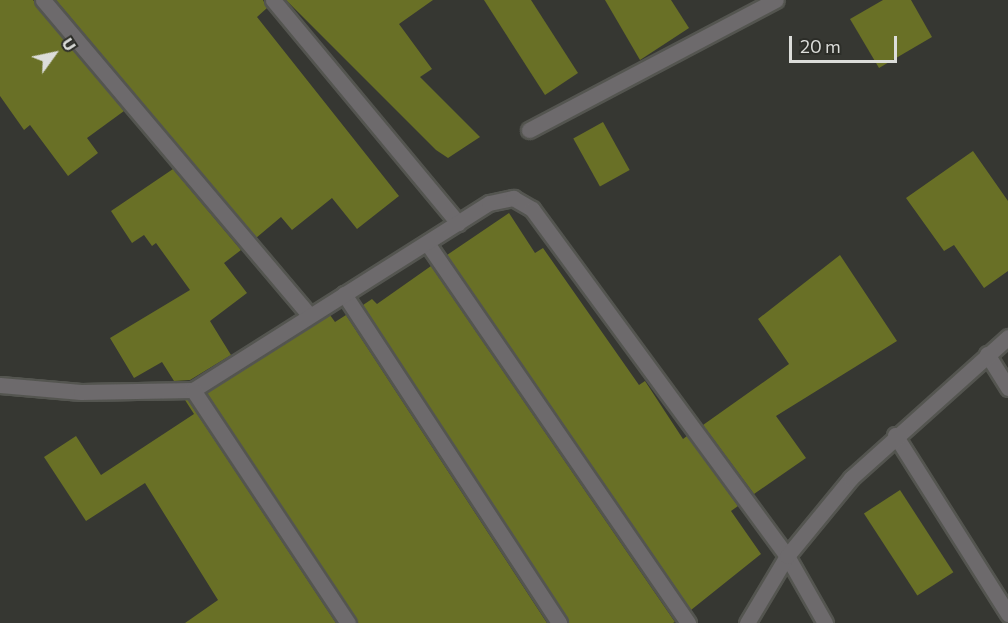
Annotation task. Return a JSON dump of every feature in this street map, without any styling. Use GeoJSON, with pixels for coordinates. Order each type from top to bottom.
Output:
{"type":"FeatureCollection","features":[{"type":"Feature","properties":{"kind":"street"},"geometry":{"type":"LineString","coordinates":[[43,0],[308,314]]}},
{"type":"Feature","properties":{"kind":"street"},"geometry":{"type":"LineString","coordinates":[[273,0],[458,223]]}},
{"type":"Feature","properties":{"kind":"street"},"geometry":{"type":"LineString","coordinates":[[529,130],[776,0]]}},
{"type":"Feature","properties":{"kind":"street"},"geometry":{"type":"LineString","coordinates":[[0,385],[81,392],[193,390],[308,314],[458,223],[501,199],[513,198],[532,209],[787,556],[825,623]]}},
{"type":"Feature","properties":{"kind":"street"},"geometry":{"type":"LineString","coordinates":[[427,243],[688,623]]}},
{"type":"Feature","properties":{"kind":"street"},"geometry":{"type":"LineString","coordinates":[[344,294],[559,623]]}},
{"type":"Feature","properties":{"kind":"street"},"geometry":{"type":"LineString","coordinates":[[747,623],[787,556],[851,478],[895,435],[1008,337]]}},
{"type":"Feature","properties":{"kind":"street"},"geometry":{"type":"LineString","coordinates":[[987,354],[1008,388]]}},
{"type":"Feature","properties":{"kind":"street"},"geometry":{"type":"LineString","coordinates":[[193,390],[348,623]]}},
{"type":"Feature","properties":{"kind":"street"},"geometry":{"type":"LineString","coordinates":[[895,435],[1008,614]]}},
{"type":"Feature","properties":{"kind":"building"},"geometry":{"type":"Polygon","coordinates":[[[0,0],[33,0],[124,111],[87,138],[98,153],[68,176],[30,125],[24,130],[0,96],[0,0]]]}},
{"type":"Feature","properties":{"kind":"building"},"geometry":{"type":"Polygon","coordinates":[[[56,0],[263,0],[267,8],[257,17],[399,196],[357,229],[332,198],[292,230],[281,217],[256,238],[56,0]]]}},
{"type":"Feature","properties":{"kind":"building"},"geometry":{"type":"Polygon","coordinates":[[[286,0],[433,0],[399,24],[432,69],[420,77],[480,137],[448,158],[436,150],[286,0]]]}},
{"type":"Feature","properties":{"kind":"building"},"geometry":{"type":"Polygon","coordinates":[[[484,0],[531,0],[578,73],[545,95],[484,0]]]}},
{"type":"Feature","properties":{"kind":"building"},"geometry":{"type":"Polygon","coordinates":[[[605,0],[671,0],[689,28],[640,60],[605,0]]]}},
{"type":"Feature","properties":{"kind":"building"},"geometry":{"type":"Polygon","coordinates":[[[883,0],[911,0],[932,37],[879,68],[850,19],[883,0]]]}},
{"type":"Feature","properties":{"kind":"building"},"geometry":{"type":"Polygon","coordinates":[[[603,122],[630,170],[600,187],[573,138],[603,122]]]}},
{"type":"Feature","properties":{"kind":"building"},"geometry":{"type":"Polygon","coordinates":[[[973,151],[1008,201],[1008,271],[984,288],[954,245],[944,251],[906,198],[973,151]]]}},
{"type":"Feature","properties":{"kind":"building"},"geometry":{"type":"Polygon","coordinates":[[[173,169],[241,250],[224,263],[247,293],[210,321],[231,355],[190,380],[174,381],[162,362],[134,378],[110,338],[190,290],[156,243],[152,246],[144,235],[132,243],[111,211],[173,169]]]}},
{"type":"Feature","properties":{"kind":"building"},"geometry":{"type":"Polygon","coordinates":[[[509,213],[535,253],[543,248],[639,385],[645,381],[683,439],[687,436],[738,506],[731,511],[761,554],[691,610],[447,255],[509,213]]]}},
{"type":"Feature","properties":{"kind":"building"},"geometry":{"type":"Polygon","coordinates":[[[840,255],[897,341],[776,416],[806,458],[754,494],[703,425],[789,364],[758,319],[840,255]]]}},
{"type":"Feature","properties":{"kind":"building"},"geometry":{"type":"Polygon","coordinates":[[[431,266],[675,622],[569,623],[363,305],[372,299],[377,304],[431,266]]]}},
{"type":"Feature","properties":{"kind":"building"},"geometry":{"type":"Polygon","coordinates":[[[330,315],[335,322],[346,315],[547,623],[358,623],[207,393],[330,315]]]}},
{"type":"Feature","properties":{"kind":"building"},"geometry":{"type":"Polygon","coordinates":[[[185,400],[188,400],[336,623],[185,623],[218,600],[145,483],[86,521],[44,457],[76,436],[101,475],[194,414],[185,400]]]}},
{"type":"Feature","properties":{"kind":"building"},"geometry":{"type":"Polygon","coordinates":[[[900,490],[953,572],[917,596],[864,513],[900,490]]]}}]}
